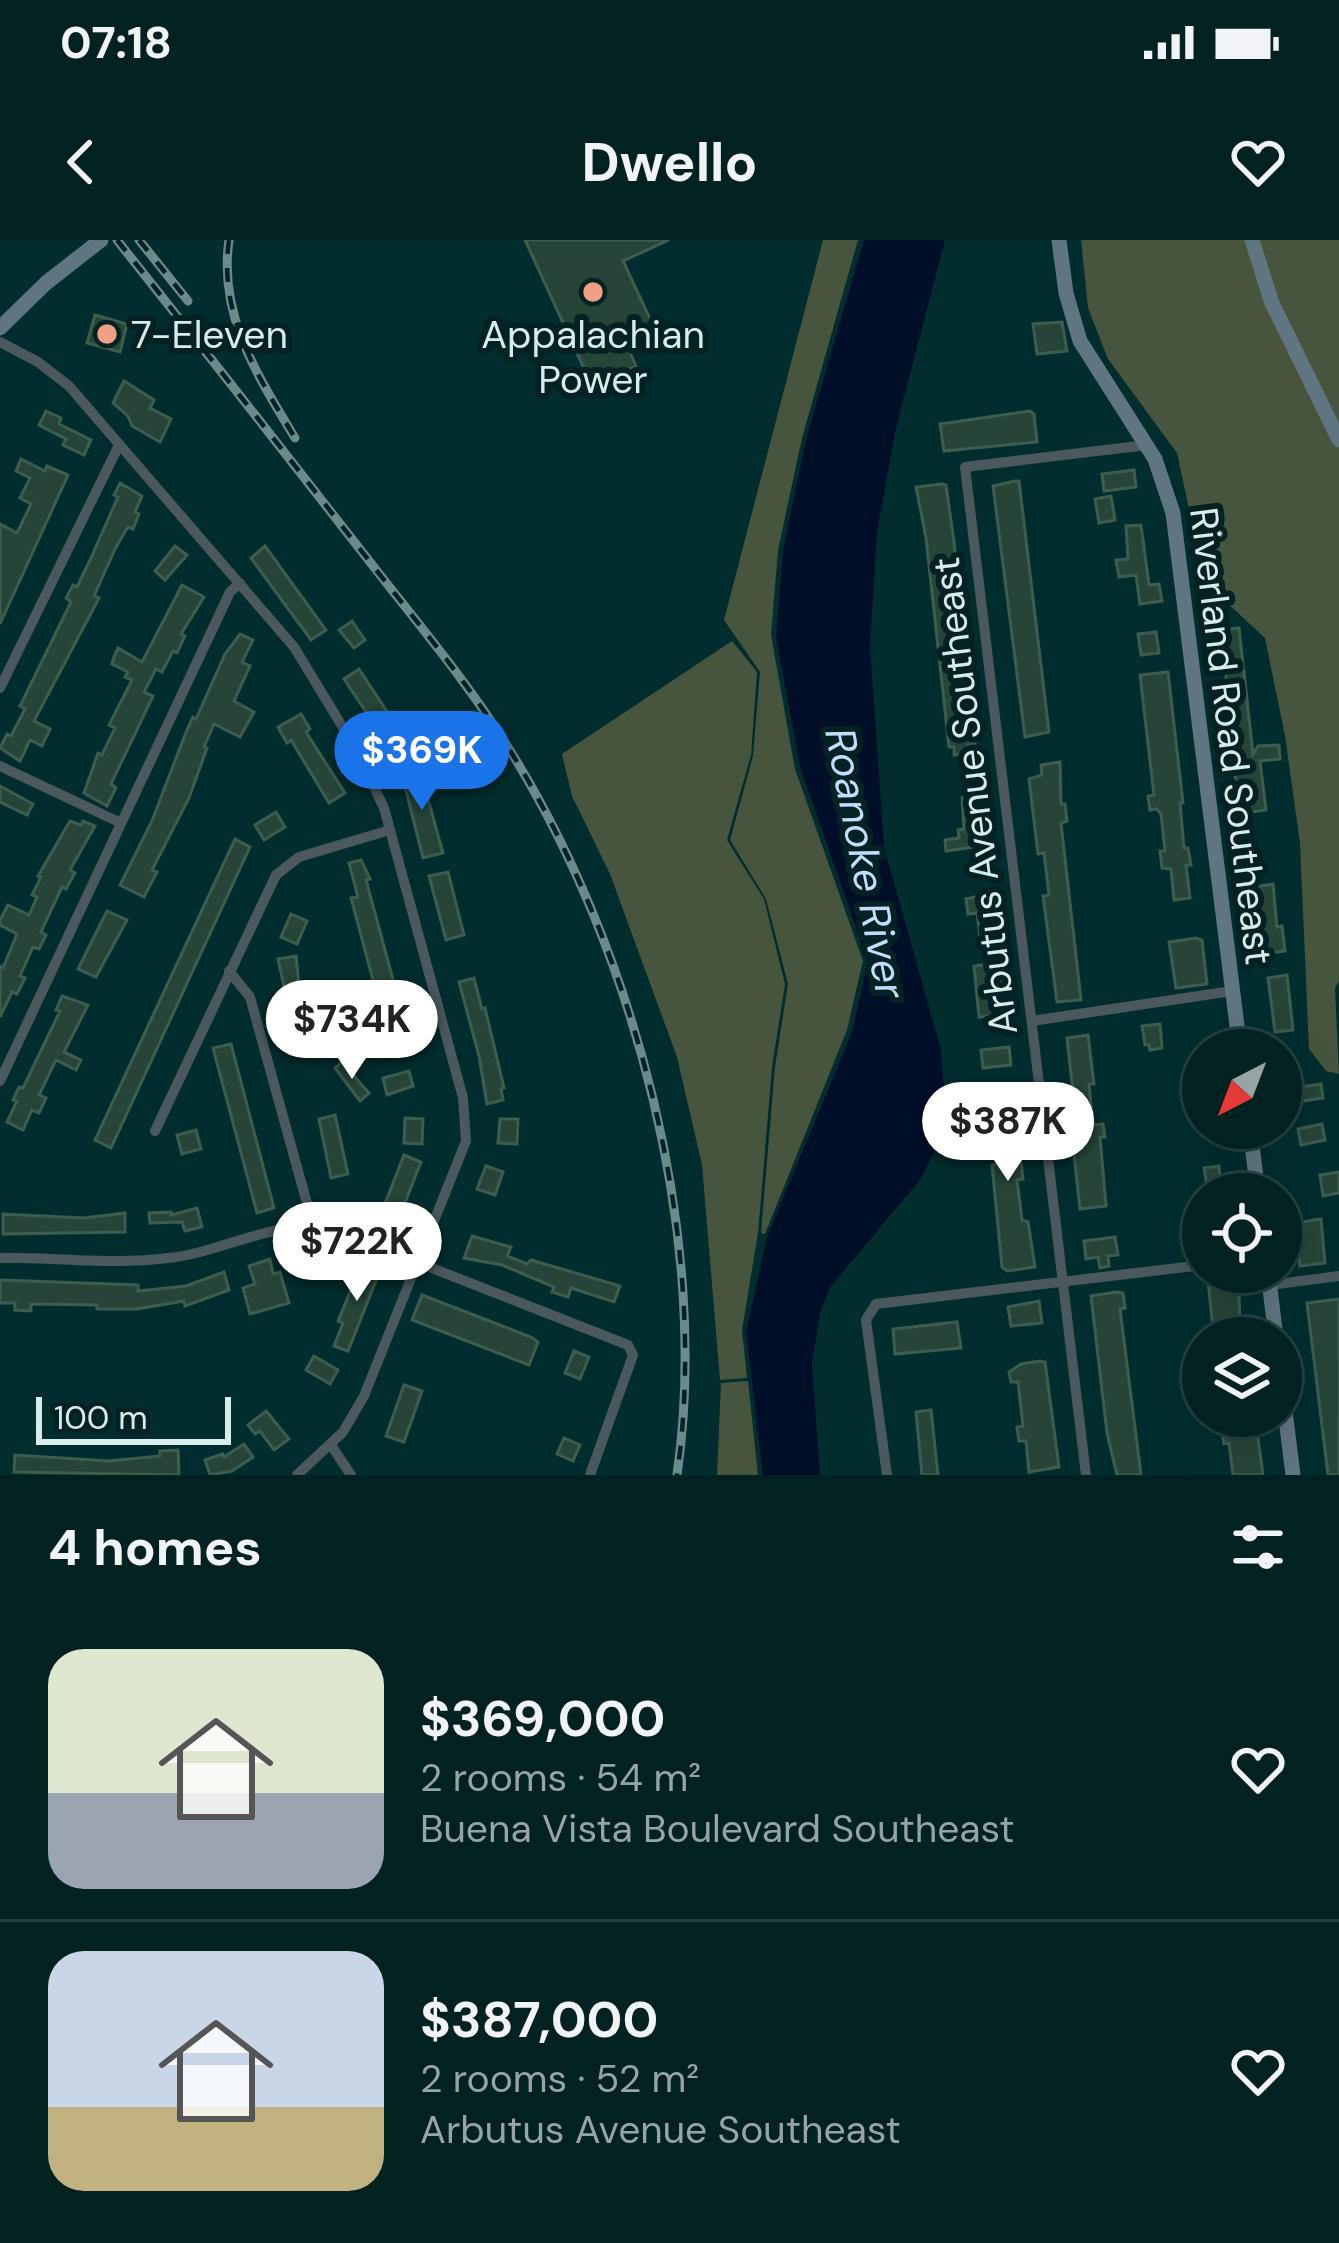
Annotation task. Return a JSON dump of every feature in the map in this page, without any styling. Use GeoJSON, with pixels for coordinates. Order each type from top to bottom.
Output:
{"type":"FeatureCollection","features":[{"type":"Feature","properties":{"kind":"main road"},"geometry":{"type":"LineString","coordinates":[[0,328],[19,306],[101,240]]}},
{"type":"Feature","properties":{"kind":"main road","name":"Riverland Road Southeast"},"geometry":{"type":"LineString","coordinates":[[1059,240],[1066,293],[1080,341],[1148,445],[1165,481],[1179,550],[1237,1029]]}},
{"type":"Feature","properties":{"kind":"main road"},"geometry":{"type":"LineString","coordinates":[[1252,240],[1272,303],[1339,440]]}},
{"type":"Feature","properties":{"kind":"main road"},"geometry":{"type":"LineString","coordinates":[[1288,1437],[1293,1475]]}},
{"type":"Feature","properties":{"kind":"street"},"geometry":{"type":"LineString","coordinates":[[0,342],[55,372],[294,646],[372,779],[390,830],[467,1127],[364,1396],[331,1445],[297,1475]]}},
{"type":"Feature","properties":{"kind":"street"},"geometry":{"type":"LineString","coordinates":[[0,688],[119,445]]}},
{"type":"Feature","properties":{"kind":"street","name":"Arbutus Avenue Southeast"},"geometry":{"type":"LineString","coordinates":[[1086,1475],[965,467],[1148,445]]}},
{"type":"Feature","properties":{"kind":"street"},"geometry":{"type":"LineString","coordinates":[[0,1082],[228,597],[240,583]]}},
{"type":"Feature","properties":{"kind":"street"},"geometry":{"type":"LineString","coordinates":[[0,766],[121,823]]}},
{"type":"Feature","properties":{"kind":"street"},"geometry":{"type":"LineString","coordinates":[[155,1131],[265,894],[287,864],[317,850],[390,830]]}},
{"type":"Feature","properties":{"kind":"street"},"geometry":{"type":"LineString","coordinates":[[229,971],[250,997],[314,1226]]}},
{"type":"Feature","properties":{"kind":"street"},"geometry":{"type":"LineString","coordinates":[[1032,1021],[1232,991]]}},
{"type":"Feature","properties":{"kind":"street"},"geometry":{"type":"LineString","coordinates":[[0,1258],[168,1258],[287,1227],[314,1226],[418,1262],[628,1345],[633,1355],[590,1475]]}},
{"type":"Feature","properties":{"kind":"street"},"geometry":{"type":"LineString","coordinates":[[886,1475],[867,1314],[876,1304],[1182,1267]]}},
{"type":"Feature","properties":{"kind":"street"},"geometry":{"type":"LineString","coordinates":[[1302,1277],[1339,1276]]}},
{"type":"Feature","properties":{"kind":"street"},"geometry":{"type":"LineString","coordinates":[[331,1445],[351,1475]]}},
{"type":"Feature","properties":{"kind":"green space"},"geometry":{"type":"Polygon","coordinates":[[[823,240],[858,240],[802,438],[778,550],[771,635],[795,769],[863,961],[847,1030],[765,1234],[761,1233],[775,1067],[788,984],[766,899],[730,840],[753,756],[760,672],[724,620],[823,240]]]}},
{"type":"Feature","properties":{"kind":"green space"},"geometry":{"type":"Polygon","coordinates":[[[1081,240],[1339,240],[1339,981],[1335,988],[1339,1074],[1326,1071],[1309,1049],[1300,843],[1265,638],[1225,601],[1209,601],[1177,453],[1108,359],[1088,308],[1081,240]]]}},
{"type":"Feature","properties":{"kind":"green space"},"geometry":{"type":"Polygon","coordinates":[[[732,641],[757,672],[751,755],[727,840],[764,899],[785,984],[772,1067],[758,1233],[742,1330],[747,1378],[720,1380],[702,1165],[677,1057],[610,874],[572,796],[562,754],[732,641]]]}},
{"type":"Feature","properties":{"kind":"green space"},"geometry":{"type":"Polygon","coordinates":[[[748,1381],[758,1475],[717,1475],[721,1383],[748,1381]]]}},
{"type":"Feature","properties":{"kind":"water","name":"Roanoke River"},"geometry":{"type":"Polygon","coordinates":[[[864,240],[945,240],[895,432],[877,533],[870,646],[884,847],[941,1050],[944,1093],[934,1152],[920,1180],[831,1286],[820,1312],[812,1364],[820,1475],[763,1475],[746,1331],[767,1237],[852,1032],[868,962],[800,767],[776,637],[783,550],[806,439],[864,240]]]}},
{"type":"Feature","properties":{"kind":"building","name":"Appalachian Power"},"geometry":{"type":"Polygon","coordinates":[[[525,240],[669,240],[623,261],[652,323],[623,337],[636,366],[592,386],[525,240]]]}},
{"type":"Feature","properties":{"kind":"building","name":"7-Eleven"},"geometry":{"type":"Polygon","coordinates":[[[95,315],[127,324],[120,352],[87,343],[95,315]]]}},
{"type":"Feature","properties":{"kind":"building"},"geometry":{"type":"Polygon","coordinates":[[[1062,322],[1067,351],[1037,354],[1033,324],[1062,322]]]}},
{"type":"Feature","properties":{"kind":"building"},"geometry":{"type":"Polygon","coordinates":[[[124,381],[154,400],[150,408],[171,419],[160,442],[132,426],[113,403],[124,381]]]}},
{"type":"Feature","properties":{"kind":"building"},"geometry":{"type":"Polygon","coordinates":[[[46,411],[61,418],[59,424],[91,440],[84,455],[39,425],[46,411]]]}},
{"type":"Feature","properties":{"kind":"building"},"geometry":{"type":"Polygon","coordinates":[[[1030,411],[1037,442],[944,451],[940,424],[1030,411]]]}},
{"type":"Feature","properties":{"kind":"building"},"geometry":{"type":"Polygon","coordinates":[[[21,459],[45,471],[47,466],[68,475],[0,624],[0,524],[17,533],[31,504],[20,498],[30,478],[16,471],[21,459]]]}},
{"type":"Feature","properties":{"kind":"building"},"geometry":{"type":"Polygon","coordinates":[[[1134,470],[1136,487],[1104,491],[1102,474],[1134,470]]]}},
{"type":"Feature","properties":{"kind":"building"},"geometry":{"type":"Polygon","coordinates":[[[1019,481],[1049,732],[1025,737],[993,486],[1019,481]]]}},
{"type":"Feature","properties":{"kind":"building"},"geometry":{"type":"Polygon","coordinates":[[[120,483],[142,496],[135,512],[139,514],[133,529],[128,527],[116,547],[94,596],[99,598],[34,721],[50,729],[42,746],[30,740],[20,761],[0,748],[25,709],[20,706],[71,602],[66,598],[90,560],[120,483]]]}},
{"type":"Feature","properties":{"kind":"building"},"geometry":{"type":"Polygon","coordinates":[[[946,485],[954,542],[968,680],[963,680],[962,701],[970,700],[975,744],[968,745],[969,753],[954,755],[954,747],[949,747],[916,487],[946,485]]]}},
{"type":"Feature","properties":{"kind":"building"},"geometry":{"type":"Polygon","coordinates":[[[1111,496],[1115,520],[1099,523],[1095,499],[1111,496]]]}},
{"type":"Feature","properties":{"kind":"building"},"geometry":{"type":"Polygon","coordinates":[[[1141,525],[1149,585],[1159,584],[1162,601],[1140,604],[1136,575],[1119,577],[1116,560],[1128,559],[1126,526],[1141,525]]]}},
{"type":"Feature","properties":{"kind":"building"},"geometry":{"type":"Polygon","coordinates":[[[175,546],[187,555],[165,580],[155,571],[175,546]]]}},
{"type":"Feature","properties":{"kind":"building"},"geometry":{"type":"Polygon","coordinates":[[[265,546],[326,630],[311,640],[251,558],[265,546]]]}},
{"type":"Feature","properties":{"kind":"building"},"geometry":{"type":"Polygon","coordinates":[[[182,585],[204,597],[181,634],[185,636],[177,653],[173,651],[162,672],[156,669],[144,692],[153,696],[111,784],[116,788],[107,806],[84,793],[132,680],[125,677],[128,672],[112,664],[114,657],[118,648],[142,662],[182,585]]]}},
{"type":"Feature","properties":{"kind":"building"},"geometry":{"type":"Polygon","coordinates":[[[352,621],[365,640],[354,648],[339,630],[352,621]]]}},
{"type":"Feature","properties":{"kind":"building"},"geometry":{"type":"Polygon","coordinates":[[[1239,628],[1253,754],[1258,746],[1279,745],[1280,759],[1260,761],[1266,810],[1245,813],[1239,806],[1231,744],[1229,703],[1233,702],[1221,630],[1239,628]]]}},
{"type":"Feature","properties":{"kind":"building"},"geometry":{"type":"Polygon","coordinates":[[[1156,632],[1159,653],[1141,655],[1138,634],[1156,632]]]}},
{"type":"Feature","properties":{"kind":"building"},"geometry":{"type":"Polygon","coordinates":[[[240,634],[253,640],[242,662],[250,666],[234,701],[254,712],[240,737],[214,724],[189,798],[152,870],[157,872],[144,897],[120,885],[152,821],[193,717],[196,719],[225,654],[240,634]]]}},
{"type":"Feature","properties":{"kind":"building"},"geometry":{"type":"Polygon","coordinates":[[[359,669],[413,751],[398,760],[344,679],[359,669]]]}},
{"type":"Feature","properties":{"kind":"building"},"geometry":{"type":"Polygon","coordinates":[[[1168,672],[1184,848],[1188,848],[1191,865],[1186,865],[1190,898],[1174,900],[1171,869],[1162,868],[1161,814],[1150,810],[1148,796],[1154,795],[1140,675],[1168,672]]]}},
{"type":"Feature","properties":{"kind":"building"},"geometry":{"type":"Polygon","coordinates":[[[301,714],[310,729],[306,732],[345,793],[329,803],[278,727],[301,714]]]}},
{"type":"Feature","properties":{"kind":"building"},"geometry":{"type":"Polygon","coordinates":[[[1060,762],[1061,804],[1065,804],[1067,821],[1061,823],[1081,1000],[1057,1002],[1043,896],[1049,895],[1044,853],[1038,854],[1029,779],[1042,775],[1041,765],[1060,762]]]}},
{"type":"Feature","properties":{"kind":"building"},"geometry":{"type":"Polygon","coordinates":[[[419,767],[443,853],[423,858],[401,771],[419,767]]]}},
{"type":"Feature","properties":{"kind":"building"},"geometry":{"type":"Polygon","coordinates":[[[0,786],[33,804],[27,815],[0,802],[0,786]]]}},
{"type":"Feature","properties":{"kind":"building"},"geometry":{"type":"Polygon","coordinates":[[[976,795],[987,845],[946,851],[945,840],[959,838],[958,830],[964,829],[962,798],[976,795]]]}},
{"type":"Feature","properties":{"kind":"building"},"geometry":{"type":"Polygon","coordinates":[[[276,812],[285,827],[264,840],[255,825],[276,812]]]}},
{"type":"Feature","properties":{"kind":"building"},"geometry":{"type":"Polygon","coordinates":[[[70,821],[95,826],[41,932],[46,935],[39,949],[33,947],[20,976],[25,978],[0,1017],[0,966],[3,968],[17,934],[0,925],[0,920],[8,905],[29,915],[37,897],[32,895],[38,876],[70,821]]]}},
{"type":"Feature","properties":{"kind":"building"},"geometry":{"type":"Polygon","coordinates":[[[235,839],[250,847],[111,1148],[95,1140],[235,839]]]}},
{"type":"Feature","properties":{"kind":"building"},"geometry":{"type":"Polygon","coordinates":[[[361,860],[370,879],[366,880],[404,1020],[385,1025],[351,898],[358,897],[349,863],[361,860]]]}},
{"type":"Feature","properties":{"kind":"building"},"geometry":{"type":"Polygon","coordinates":[[[448,872],[464,935],[446,940],[429,876],[448,872]]]}},
{"type":"Feature","properties":{"kind":"building"},"geometry":{"type":"Polygon","coordinates":[[[1273,884],[1277,927],[1282,926],[1285,951],[1267,953],[1254,887],[1273,884]]]}},
{"type":"Feature","properties":{"kind":"building"},"geometry":{"type":"Polygon","coordinates":[[[993,893],[997,943],[981,944],[977,913],[968,914],[966,899],[993,893]]]}},
{"type":"Feature","properties":{"kind":"building"},"geometry":{"type":"Polygon","coordinates":[[[107,911],[127,920],[96,977],[78,969],[107,911]]]}},
{"type":"Feature","properties":{"kind":"building"},"geometry":{"type":"Polygon","coordinates":[[[291,914],[307,921],[297,944],[281,937],[291,914]]]}},
{"type":"Feature","properties":{"kind":"building"},"geometry":{"type":"Polygon","coordinates":[[[1202,940],[1207,984],[1176,988],[1169,942],[1202,940]]]}},
{"type":"Feature","properties":{"kind":"building"},"geometry":{"type":"Polygon","coordinates":[[[296,956],[300,995],[310,1018],[292,1023],[278,959],[296,956]]]}},
{"type":"Feature","properties":{"kind":"building"},"geometry":{"type":"Polygon","coordinates":[[[1000,963],[1006,1014],[979,1017],[974,966],[1000,963]]]}},
{"type":"Feature","properties":{"kind":"building"},"geometry":{"type":"Polygon","coordinates":[[[1287,975],[1293,1029],[1275,1029],[1268,978],[1287,975]]]}},
{"type":"Feature","properties":{"kind":"building"},"geometry":{"type":"Polygon","coordinates":[[[474,978],[504,1088],[503,1100],[487,1104],[459,982],[474,978]]]}},
{"type":"Feature","properties":{"kind":"building"},"geometry":{"type":"Polygon","coordinates":[[[62,996],[88,1005],[64,1052],[81,1060],[76,1070],[56,1060],[39,1095],[46,1098],[39,1113],[32,1110],[23,1130],[7,1122],[17,1101],[13,1100],[60,1011],[56,1010],[62,996]]]}},
{"type":"Feature","properties":{"kind":"building"},"geometry":{"type":"Polygon","coordinates":[[[1160,1024],[1162,1048],[1150,1050],[1142,1026],[1160,1024]]]}},
{"type":"Feature","properties":{"kind":"building"},"geometry":{"type":"Polygon","coordinates":[[[1088,1035],[1093,1125],[1103,1124],[1105,1137],[1100,1137],[1106,1206],[1080,1209],[1067,1038],[1088,1035]]]}},
{"type":"Feature","properties":{"kind":"building"},"geometry":{"type":"Polygon","coordinates":[[[231,1044],[274,1208],[257,1213],[213,1048],[231,1044]]]}},
{"type":"Feature","properties":{"kind":"building"},"geometry":{"type":"Polygon","coordinates":[[[1009,1047],[1011,1065],[983,1068],[981,1050],[1009,1047]]]}},
{"type":"Feature","properties":{"kind":"building"},"geometry":{"type":"Polygon","coordinates":[[[342,1062],[369,1093],[360,1101],[335,1068],[342,1062]]]}},
{"type":"Feature","properties":{"kind":"building"},"geometry":{"type":"Polygon","coordinates":[[[409,1071],[413,1086],[387,1095],[383,1078],[409,1071]]]}},
{"type":"Feature","properties":{"kind":"building"},"geometry":{"type":"Polygon","coordinates":[[[1321,1084],[1323,1098],[1303,1101],[1302,1087],[1321,1084]]]}},
{"type":"Feature","properties":{"kind":"building"},"geometry":{"type":"Polygon","coordinates":[[[1015,1086],[1017,1106],[1011,1115],[1016,1162],[1021,1162],[1023,1179],[1017,1180],[1035,1267],[1007,1271],[1002,1267],[992,1165],[999,1163],[996,1139],[974,1142],[972,1125],[996,1122],[993,1093],[1015,1086]]]}},
{"type":"Feature","properties":{"kind":"building"},"geometry":{"type":"Polygon","coordinates":[[[335,1115],[348,1174],[331,1178],[319,1119],[335,1115]]]}},
{"type":"Feature","properties":{"kind":"building"},"geometry":{"type":"Polygon","coordinates":[[[405,1118],[423,1119],[422,1144],[404,1143],[405,1118]]]}},
{"type":"Feature","properties":{"kind":"building"},"geometry":{"type":"Polygon","coordinates":[[[500,1119],[518,1119],[517,1144],[498,1143],[500,1119]]]}},
{"type":"Feature","properties":{"kind":"building"},"geometry":{"type":"Polygon","coordinates":[[[1322,1124],[1325,1140],[1302,1145],[1302,1128],[1322,1124]]]}},
{"type":"Feature","properties":{"kind":"building"},"geometry":{"type":"Polygon","coordinates":[[[196,1130],[201,1149],[182,1154],[177,1135],[196,1130]]]}},
{"type":"Feature","properties":{"kind":"building"},"geometry":{"type":"Polygon","coordinates":[[[404,1155],[421,1162],[397,1223],[380,1216],[404,1155]]]}},
{"type":"Feature","properties":{"kind":"building"},"geometry":{"type":"Polygon","coordinates":[[[486,1166],[503,1172],[495,1195],[477,1189],[486,1166]]]}},
{"type":"Feature","properties":{"kind":"building"},"geometry":{"type":"Polygon","coordinates":[[[1219,1166],[1220,1173],[1205,1173],[1204,1168],[1219,1166]]]}},
{"type":"Feature","properties":{"kind":"building"},"geometry":{"type":"Polygon","coordinates":[[[1339,1172],[1339,1193],[1323,1196],[1320,1175],[1339,1172]]]}},
{"type":"Feature","properties":{"kind":"building"},"geometry":{"type":"Polygon","coordinates":[[[197,1208],[202,1227],[185,1231],[182,1222],[150,1223],[149,1213],[171,1215],[197,1208]]]}},
{"type":"Feature","properties":{"kind":"building"},"geometry":{"type":"Polygon","coordinates":[[[125,1213],[125,1232],[3,1234],[3,1214],[84,1218],[125,1213]]]}},
{"type":"Feature","properties":{"kind":"building"},"geometry":{"type":"Polygon","coordinates":[[[1321,1219],[1325,1263],[1302,1266],[1302,1222],[1321,1219]]]}},
{"type":"Feature","properties":{"kind":"building"},"geometry":{"type":"Polygon","coordinates":[[[472,1236],[511,1247],[507,1256],[527,1264],[531,1260],[620,1286],[614,1302],[571,1288],[568,1297],[502,1265],[464,1258],[472,1236]]]}},
{"type":"Feature","properties":{"kind":"building"},"geometry":{"type":"Polygon","coordinates":[[[1115,1237],[1118,1255],[1108,1256],[1109,1266],[1100,1268],[1098,1257],[1086,1259],[1084,1241],[1115,1237]]]}},
{"type":"Feature","properties":{"kind":"building"},"geometry":{"type":"Polygon","coordinates":[[[270,1259],[273,1274],[280,1272],[289,1303],[250,1314],[243,1288],[255,1284],[249,1266],[270,1259]]]}},
{"type":"Feature","properties":{"kind":"building"},"geometry":{"type":"Polygon","coordinates":[[[362,1263],[381,1268],[348,1351],[334,1346],[343,1323],[338,1321],[362,1263]]]}},
{"type":"Feature","properties":{"kind":"building"},"geometry":{"type":"Polygon","coordinates":[[[224,1272],[229,1290],[185,1306],[184,1301],[137,1309],[31,1304],[31,1311],[15,1310],[15,1303],[0,1303],[0,1280],[138,1285],[138,1291],[186,1286],[224,1272]]]}},
{"type":"Feature","properties":{"kind":"building"},"geometry":{"type":"Polygon","coordinates":[[[1123,1293],[1125,1308],[1120,1309],[1141,1475],[1117,1475],[1107,1433],[1091,1296],[1123,1293]]]}},
{"type":"Feature","properties":{"kind":"building"},"geometry":{"type":"Polygon","coordinates":[[[1209,1293],[1239,1293],[1240,1317],[1212,1317],[1209,1293]]]}},
{"type":"Feature","properties":{"kind":"building"},"geometry":{"type":"Polygon","coordinates":[[[422,1295],[531,1337],[538,1342],[529,1365],[412,1320],[422,1295]]]}},
{"type":"Feature","properties":{"kind":"building"},"geometry":{"type":"Polygon","coordinates":[[[1339,1299],[1339,1475],[1328,1475],[1307,1303],[1339,1299]]]}},
{"type":"Feature","properties":{"kind":"building"},"geometry":{"type":"Polygon","coordinates":[[[1039,1301],[1042,1323],[1011,1326],[1008,1307],[1039,1301]]]}},
{"type":"Feature","properties":{"kind":"building"},"geometry":{"type":"Polygon","coordinates":[[[957,1322],[961,1348],[895,1354],[893,1329],[957,1322]]]}},
{"type":"Feature","properties":{"kind":"building"},"geometry":{"type":"Polygon","coordinates":[[[574,1351],[589,1357],[580,1379],[565,1373],[574,1351]]]}},
{"type":"Feature","properties":{"kind":"building"},"geometry":{"type":"Polygon","coordinates":[[[314,1356],[338,1370],[330,1384],[306,1370],[314,1356]]]}},
{"type":"Feature","properties":{"kind":"building"},"geometry":{"type":"Polygon","coordinates":[[[1045,1362],[1059,1467],[1029,1472],[1026,1441],[1019,1441],[1017,1427],[1023,1426],[1018,1382],[1011,1382],[1009,1372],[1045,1362]]]}},
{"type":"Feature","properties":{"kind":"building"},"geometry":{"type":"Polygon","coordinates":[[[404,1385],[422,1391],[404,1442],[386,1436],[404,1385]]]}},
{"type":"Feature","properties":{"kind":"building"},"geometry":{"type":"Polygon","coordinates":[[[931,1410],[938,1475],[922,1475],[916,1412],[931,1410]]]}},
{"type":"Feature","properties":{"kind":"building"},"geometry":{"type":"Polygon","coordinates":[[[266,1411],[289,1439],[274,1450],[260,1431],[255,1434],[248,1425],[266,1411]]]}},
{"type":"Feature","properties":{"kind":"building"},"geometry":{"type":"Polygon","coordinates":[[[1223,1437],[1258,1437],[1263,1475],[1233,1475],[1229,1443],[1224,1444],[1223,1437]]]}},
{"type":"Feature","properties":{"kind":"building"},"geometry":{"type":"Polygon","coordinates":[[[564,1438],[580,1445],[573,1461],[557,1454],[564,1438]]]}},
{"type":"Feature","properties":{"kind":"building"},"geometry":{"type":"Polygon","coordinates":[[[244,1444],[253,1457],[232,1471],[210,1475],[205,1460],[224,1457],[244,1444]]]}},
{"type":"Feature","properties":{"kind":"building"},"geometry":{"type":"Polygon","coordinates":[[[178,1450],[179,1475],[14,1472],[15,1455],[109,1461],[178,1450]]]}},
{"type":"Feature","properties":{"kind":"railway"},"geometry":{"type":"LineString","coordinates":[[117,240],[478,703],[555,831],[594,916],[627,1006],[672,1195],[683,1291],[685,1384],[677,1475]]}},
{"type":"Feature","properties":{"kind":"railway"},"geometry":{"type":"LineString","coordinates":[[139,240],[188,301]]}},
{"type":"Feature","properties":{"kind":"railway"},"geometry":{"type":"LineString","coordinates":[[229,240],[227,268],[235,320],[255,368],[295,438]]}},
{"type":"Feature","properties":{"kind":"place","name":"Appalachian Power"},"geometry":{"type":"Point","coordinates":[593,292]}},
{"type":"Feature","properties":{"kind":"place","name":"7-Eleven"},"geometry":{"type":"Point","coordinates":[107,334]}}]}
